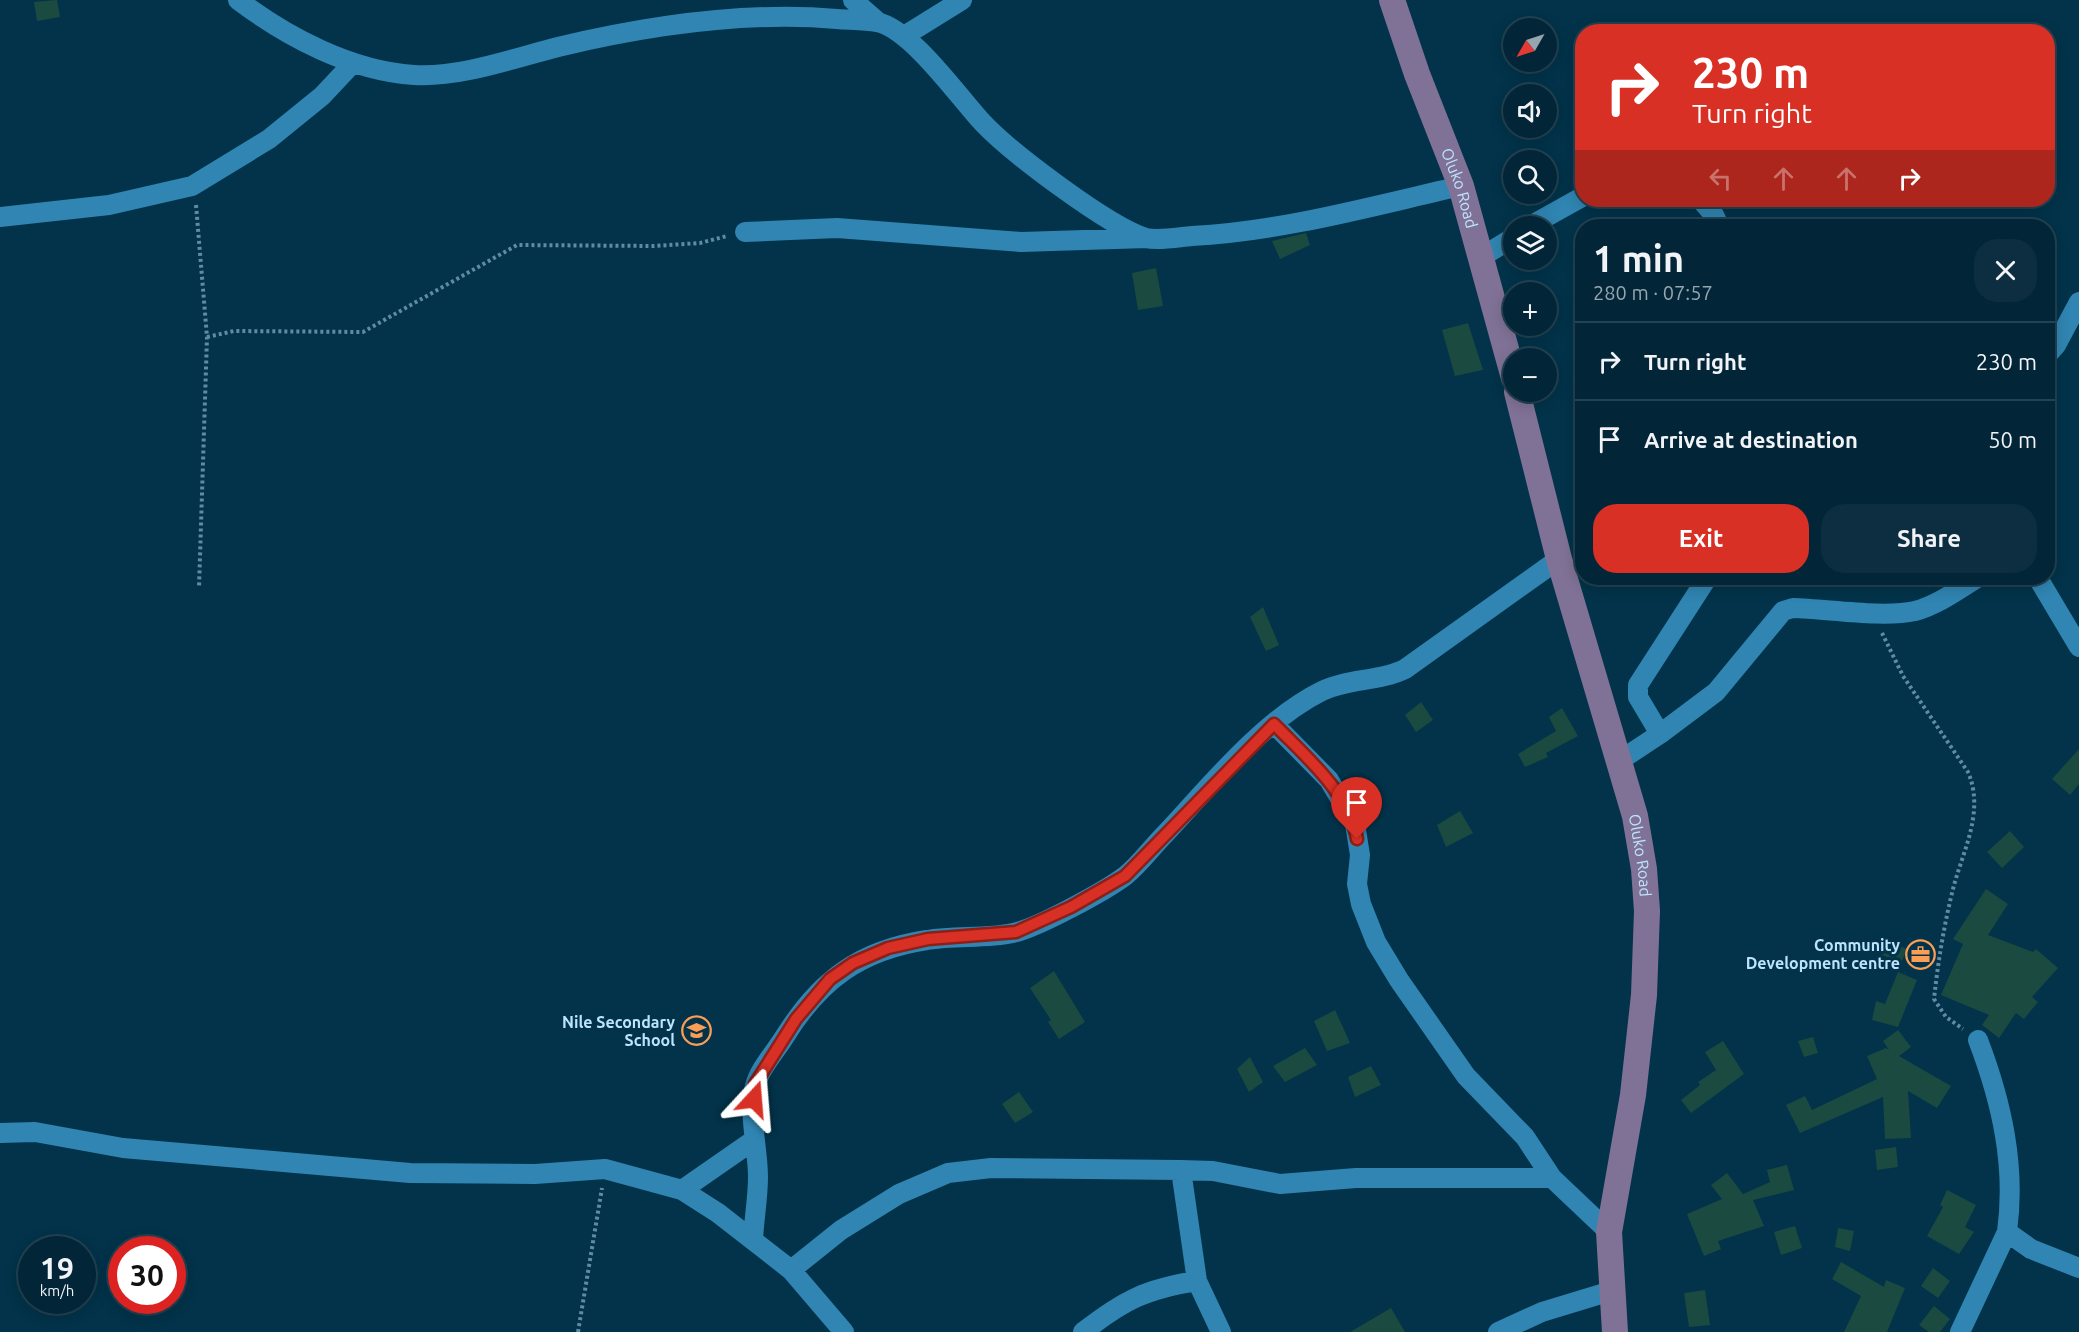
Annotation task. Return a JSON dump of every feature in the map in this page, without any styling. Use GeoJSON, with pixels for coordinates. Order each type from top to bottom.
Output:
{"type":"FeatureCollection","features":[{"type":"Feature","properties":{"kind":"main road","name":"Oluko Road"},"geometry":{"type":"LineString","coordinates":[[1392,0],[1417,74],[1461,186],[1483,256],[1506,348]]}},
{"type":"Feature","properties":{"kind":"main road","name":"Oluko Road"},"geometry":{"type":"LineString","coordinates":[[1520,402],[1559,559],[1635,816],[1644,869],[1647,911],[1644,995],[1633,1095],[1609,1232],[1615,1332]]}},
{"type":"Feature","properties":{"kind":"street"},"geometry":{"type":"LineString","coordinates":[[238,0],[257,15],[310,44],[353,63],[415,75],[468,70],[558,47],[726,19],[777,15],[878,22]]}},
{"type":"Feature","properties":{"kind":"street"},"geometry":{"type":"LineString","coordinates":[[853,0],[878,22],[904,36],[985,126],[1023,159],[1107,217],[1147,238]]}},
{"type":"Feature","properties":{"kind":"street"},"geometry":{"type":"LineString","coordinates":[[904,36],[962,0]]}},
{"type":"Feature","properties":{"kind":"street"},"geometry":{"type":"LineString","coordinates":[[0,217],[109,205],[192,186],[269,139],[322,96],[353,63]]}},
{"type":"Feature","properties":{"kind":"street"},"geometry":{"type":"LineString","coordinates":[[745,232],[837,228],[1021,242],[1247,233],[1461,186]]}},
{"type":"Feature","properties":{"kind":"street"},"geometry":{"type":"LineString","coordinates":[[1548,216],[1575,201]]}},
{"type":"Feature","properties":{"kind":"street"},"geometry":{"type":"LineString","coordinates":[[1483,256],[1503,244]]}},
{"type":"Feature","properties":{"kind":"street"},"geometry":{"type":"LineString","coordinates":[[2055,346],[2079,302]]}},
{"type":"Feature","properties":{"kind":"street"},"geometry":{"type":"LineString","coordinates":[[753,1240],[758,1177],[752,1114],[755,1084],[796,1019],[830,979],[853,963],[888,948],[928,939],[1016,932],[1071,907],[1125,876],[1274,724],[1322,691],[1343,684],[1389,677],[1405,669],[1559,559]]}},
{"type":"Feature","properties":{"kind":"street"},"geometry":{"type":"LineString","coordinates":[[1660,734],[1638,697],[1638,685],[1702,585]]}},
{"type":"Feature","properties":{"kind":"street"},"geometry":{"type":"LineString","coordinates":[[1619,761],[1716,692],[1783,611],[1793,608],[1892,614],[1915,610],[1935,603],[1965,585]]}},
{"type":"Feature","properties":{"kind":"street"},"geometry":{"type":"LineString","coordinates":[[2042,585],[2079,648]]}},
{"type":"Feature","properties":{"kind":"street"},"geometry":{"type":"LineString","coordinates":[[1274,724],[1329,780],[1355,824],[1360,855],[1357,884],[1361,904],[1376,942],[1399,980],[1466,1076],[1525,1137],[1552,1178],[1609,1232]]}},
{"type":"Feature","properties":{"kind":"street"},"geometry":{"type":"LineString","coordinates":[[1960,1332],[2007,1233],[2011,1205],[2007,1140],[2000,1100],[1978,1040]]}},
{"type":"Feature","properties":{"kind":"street"},"geometry":{"type":"LineString","coordinates":[[0,1132],[35,1132],[123,1148],[410,1173],[535,1174],[605,1168],[682,1190],[791,1270],[844,1332]]}},
{"type":"Feature","properties":{"kind":"street"},"geometry":{"type":"LineString","coordinates":[[682,1190],[754,1140]]}},
{"type":"Feature","properties":{"kind":"street"},"geometry":{"type":"LineString","coordinates":[[791,1270],[841,1230],[899,1194],[948,1173],[992,1168],[1213,1171],[1280,1184],[1356,1178],[1552,1178]]}},
{"type":"Feature","properties":{"kind":"street"},"geometry":{"type":"LineString","coordinates":[[1181,1170],[1197,1281],[1221,1332]]}},
{"type":"Feature","properties":{"kind":"street"},"geometry":{"type":"LineString","coordinates":[[2007,1233],[2031,1249],[2079,1268]]}},
{"type":"Feature","properties":{"kind":"street"},"geometry":{"type":"LineString","coordinates":[[1083,1332],[1134,1296],[1166,1286],[1197,1281]]}},
{"type":"Feature","properties":{"kind":"street"},"geometry":{"type":"LineString","coordinates":[[1498,1332],[1542,1312],[1611,1291]]}},
{"type":"Feature","properties":{"kind":"path"},"geometry":{"type":"LineString","coordinates":[[192,186],[199,220],[207,337],[199,588]]}},
{"type":"Feature","properties":{"kind":"path"},"geometry":{"type":"LineString","coordinates":[[207,337],[234,331],[363,332],[517,245],[654,246],[700,243],[745,232]]}},
{"type":"Feature","properties":{"kind":"path"},"geometry":{"type":"LineString","coordinates":[[1872,612],[1903,676],[1968,772],[1975,789],[1975,809],[1953,888],[1934,999],[1946,1017],[1978,1040]]}},
{"type":"Feature","properties":{"kind":"path"},"geometry":{"type":"LineString","coordinates":[[578,1332],[605,1168]]}},
{"type":"Feature","properties":{"kind":"building"},"geometry":{"type":"Polygon","coordinates":[[[57,0],[60,17],[37,21],[34,2],[57,0]]]}},
{"type":"Feature","properties":{"kind":"building"},"geometry":{"type":"Polygon","coordinates":[[[1306,233],[1310,245],[1280,259],[1272,241],[1306,233]]]}},
{"type":"Feature","properties":{"kind":"building"},"geometry":{"type":"Polygon","coordinates":[[[1156,268],[1163,306],[1138,310],[1132,273],[1156,268]]]}},
{"type":"Feature","properties":{"kind":"building"},"geometry":{"type":"Polygon","coordinates":[[[1468,323],[1483,370],[1455,376],[1442,330],[1468,323]]]}},
{"type":"Feature","properties":{"kind":"building"},"geometry":{"type":"Polygon","coordinates":[[[1263,607],[1279,645],[1266,651],[1250,617],[1263,607]]]}},
{"type":"Feature","properties":{"kind":"building"},"geometry":{"type":"Polygon","coordinates":[[[1421,702],[1433,720],[1416,732],[1405,715],[1421,702]]]}},
{"type":"Feature","properties":{"kind":"building"},"geometry":{"type":"Polygon","coordinates":[[[1562,708],[1578,736],[1546,753],[1548,757],[1525,767],[1518,754],[1556,731],[1549,717],[1562,708]]]}},
{"type":"Feature","properties":{"kind":"building"},"geometry":{"type":"Polygon","coordinates":[[[2079,749],[2079,784],[2070,795],[2052,779],[2079,749]]]}},
{"type":"Feature","properties":{"kind":"building"},"geometry":{"type":"Polygon","coordinates":[[[1460,811],[1473,833],[1446,847],[1437,825],[1460,811]]]}},
{"type":"Feature","properties":{"kind":"building"},"geometry":{"type":"Polygon","coordinates":[[[2010,831],[2024,847],[2002,868],[1987,852],[2010,831]]]}},
{"type":"Feature","properties":{"kind":"building"},"geometry":{"type":"Polygon","coordinates":[[[1986,889],[2008,904],[1988,935],[2033,952],[2036,949],[2058,968],[2032,997],[2038,1002],[2024,1019],[2016,1013],[1999,1038],[1982,1025],[1989,1015],[1941,995],[1963,944],[1953,939],[1986,889]]]}},
{"type":"Feature","properties":{"kind":"building"},"geometry":{"type":"Polygon","coordinates":[[[1888,941],[1907,949],[1901,963],[1882,955],[1888,941]]]}},
{"type":"Feature","properties":{"kind":"building"},"geometry":{"type":"Polygon","coordinates":[[[1054,971],[1085,1022],[1059,1039],[1048,1022],[1051,1020],[1030,988],[1054,971]]]}},
{"type":"Feature","properties":{"kind":"building"},"geometry":{"type":"Polygon","coordinates":[[[1898,972],[1917,980],[1898,1027],[1872,1020],[1876,1001],[1885,1004],[1898,972]]]}},
{"type":"Feature","properties":{"kind":"building"},"geometry":{"type":"Polygon","coordinates":[[[1335,1010],[1350,1043],[1327,1051],[1314,1021],[1335,1010]]]}},
{"type":"Feature","properties":{"kind":"building"},"geometry":{"type":"Polygon","coordinates":[[[1898,1030],[1911,1047],[1899,1056],[1951,1086],[1937,1108],[1908,1091],[1911,1138],[1885,1139],[1883,1097],[1800,1133],[1786,1105],[1805,1096],[1812,1110],[1877,1079],[1867,1056],[1886,1048],[1889,1050],[1883,1041],[1898,1030]]]}},
{"type":"Feature","properties":{"kind":"building"},"geometry":{"type":"Polygon","coordinates":[[[1813,1037],[1818,1053],[1804,1057],[1798,1041],[1813,1037]]]}},
{"type":"Feature","properties":{"kind":"building"},"geometry":{"type":"Polygon","coordinates":[[[1723,1041],[1744,1074],[1691,1113],[1681,1100],[1700,1085],[1698,1082],[1716,1070],[1705,1052],[1723,1041]]]}},
{"type":"Feature","properties":{"kind":"building"},"geometry":{"type":"Polygon","coordinates":[[[1305,1048],[1317,1065],[1285,1082],[1273,1066],[1305,1048]]]}},
{"type":"Feature","properties":{"kind":"building"},"geometry":{"type":"Polygon","coordinates":[[[1250,1057],[1263,1082],[1249,1092],[1237,1069],[1250,1057]]]}},
{"type":"Feature","properties":{"kind":"building"},"geometry":{"type":"Polygon","coordinates":[[[1371,1066],[1381,1085],[1355,1097],[1348,1077],[1371,1066]]]}},
{"type":"Feature","properties":{"kind":"building"},"geometry":{"type":"Polygon","coordinates":[[[1019,1092],[1033,1112],[1015,1123],[1002,1104],[1019,1092]]]}},
{"type":"Feature","properties":{"kind":"building"},"geometry":{"type":"Polygon","coordinates":[[[1896,1147],[1898,1167],[1877,1170],[1875,1150],[1896,1147]]]}},
{"type":"Feature","properties":{"kind":"building"},"geometry":{"type":"Polygon","coordinates":[[[1787,1165],[1794,1190],[1753,1200],[1764,1226],[1718,1241],[1721,1249],[1704,1256],[1687,1214],[1722,1199],[1711,1185],[1727,1173],[1743,1194],[1770,1182],[1767,1170],[1787,1165]]]}},
{"type":"Feature","properties":{"kind":"building"},"geometry":{"type":"Polygon","coordinates":[[[1947,1190],[1976,1205],[1965,1227],[1974,1232],[1959,1254],[1927,1236],[1943,1207],[1940,1205],[1947,1190]]]}},
{"type":"Feature","properties":{"kind":"building"},"geometry":{"type":"Polygon","coordinates":[[[1795,1226],[1802,1248],[1781,1255],[1774,1232],[1795,1226]]]}},
{"type":"Feature","properties":{"kind":"building"},"geometry":{"type":"Polygon","coordinates":[[[1838,1228],[1854,1231],[1850,1251],[1835,1247],[1838,1228]]]}},
{"type":"Feature","properties":{"kind":"building"},"geometry":{"type":"Polygon","coordinates":[[[1841,1262],[1884,1287],[1886,1280],[1905,1288],[1887,1332],[1844,1332],[1861,1296],[1832,1279],[1841,1262]]]}},
{"type":"Feature","properties":{"kind":"building"},"geometry":{"type":"Polygon","coordinates":[[[1933,1268],[1950,1281],[1938,1298],[1921,1286],[1933,1268]]]}},
{"type":"Feature","properties":{"kind":"building"},"geometry":{"type":"Polygon","coordinates":[[[1705,1290],[1710,1325],[1689,1327],[1684,1293],[1705,1290]]]}},
{"type":"Feature","properties":{"kind":"building"},"geometry":{"type":"Polygon","coordinates":[[[1934,1306],[1950,1319],[1940,1332],[1929,1332],[1919,1325],[1934,1306]]]}},
{"type":"Feature","properties":{"kind":"building"},"geometry":{"type":"Polygon","coordinates":[[[1391,1308],[1405,1332],[1350,1332],[1391,1308]]]}},
{"type":"Feature","properties":{"kind":"place","name":"Community Development centre"},"geometry":{"type":"Point","coordinates":[1921,954]}},
{"type":"Feature","properties":{"kind":"place","name":"Nile Secondary School"},"geometry":{"type":"Point","coordinates":[696,1031]}},
{"type":"Feature","properties":{"kind":"route"},"geometry":{"type":"LineString","coordinates":[[754,1099],[755,1084],[796,1019],[830,979],[853,963],[888,948],[928,939],[988,937],[1016,932],[1071,907],[1125,876],[1220,776],[1274,724],[1329,780],[1355,824],[1357,839]]}}]}
